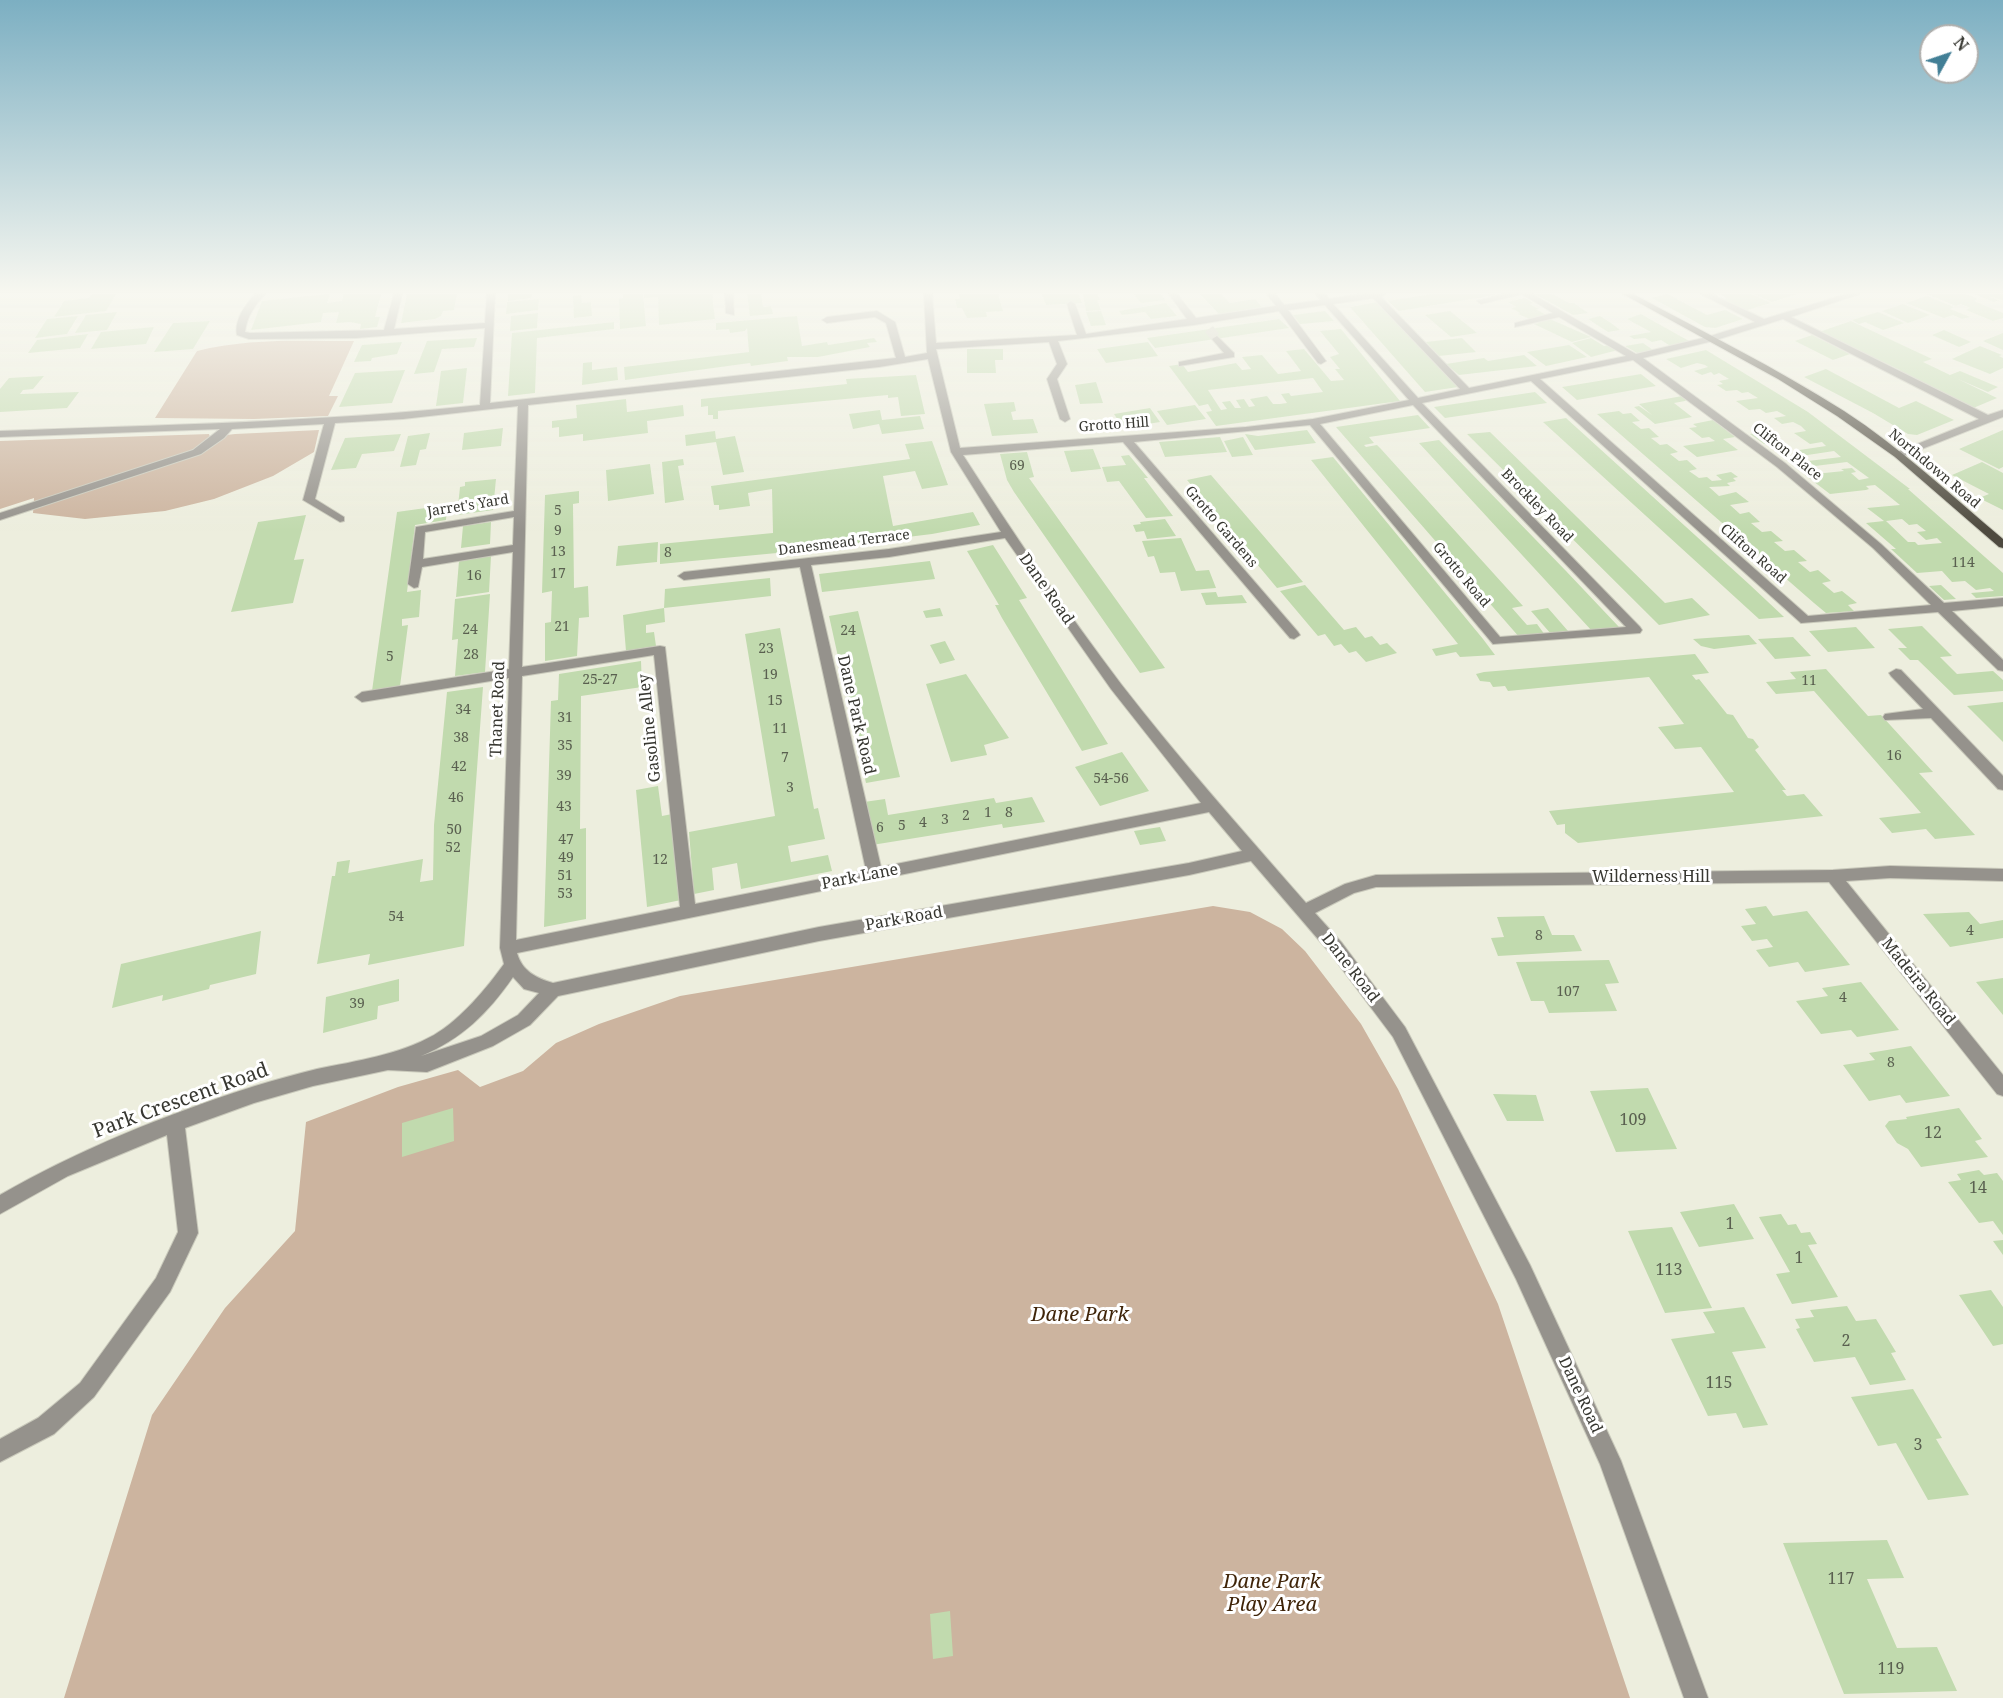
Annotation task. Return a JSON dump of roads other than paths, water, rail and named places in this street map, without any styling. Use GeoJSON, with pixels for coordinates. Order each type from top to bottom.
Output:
{"type":"FeatureCollection","features":[{"type":"Feature","properties":{"kind":"main road","name":"Northdown Road"},"geometry":{"type":"LineString","coordinates":[[1773,373],[1812,394],[1899,455],[2003,545]]}},
{"type":"Feature","properties":{"kind":"street"},"geometry":{"type":"LineString","coordinates":[[485,408],[487,373]]}},
{"type":"Feature","properties":{"kind":"street"},"geometry":{"type":"LineString","coordinates":[[0,434],[330,422],[523,404],[787,373]]}},
{"type":"Feature","properties":{"kind":"street","name":"Dane Road"},"geometry":{"type":"LineString","coordinates":[[937,373],[956,452],[1008,534],[1116,686],[1212,806],[1305,910],[1399,1032],[1523,1272],[1610,1461],[1696,1698]]}},
{"type":"Feature","properties":{"kind":"street"},"geometry":{"type":"LineString","coordinates":[[1056,373],[1052,379],[1065,419]]}},
{"type":"Feature","properties":{"kind":"street","name":"Brockley Road"},"geometry":{"type":"LineString","coordinates":[[1390,373],[1636,630]]}},
{"type":"Feature","properties":{"kind":"street"},"geometry":{"type":"LineString","coordinates":[[1451,373],[1468,392]]}},
{"type":"Feature","properties":{"kind":"street","name":"Grotto Hill"},"geometry":{"type":"LineString","coordinates":[[956,452],[1313,422],[1556,373]]}},
{"type":"Feature","properties":{"kind":"street","name":"Clifton Place"},"geometry":{"type":"LineString","coordinates":[[1657,373],[1781,465],[1877,546],[2003,667]]}},
{"type":"Feature","properties":{"kind":"street"},"geometry":{"type":"LineString","coordinates":[[1896,373],[1987,419]]}},
{"type":"Feature","properties":{"kind":"street","name":"Clifton Road"},"geometry":{"type":"LineString","coordinates":[[1533,378],[1805,620],[2003,602]]}},
{"type":"Feature","properties":{"kind":"street","name":"Thanet Road"},"geometry":{"type":"LineString","coordinates":[[510,956],[523,404]]}},
{"type":"Feature","properties":{"kind":"street"},"geometry":{"type":"LineString","coordinates":[[1899,455],[2003,413]]}},
{"type":"Feature","properties":{"kind":"street"},"geometry":{"type":"LineString","coordinates":[[330,422],[309,500],[340,519]]}},
{"type":"Feature","properties":{"kind":"street","name":"Grotto Road"},"geometry":{"type":"LineString","coordinates":[[1313,422],[1497,641],[1636,630]]}},
{"type":"Feature","properties":{"kind":"street"},"geometry":{"type":"LineString","coordinates":[[0,517],[189,455],[209,445],[229,426]]}},
{"type":"Feature","properties":{"kind":"street","name":"Grotto Gardens"},"geometry":{"type":"LineString","coordinates":[[1126,439],[1294,635]]}},
{"type":"Feature","properties":{"kind":"street","name":"Jarret's Yard"},"geometry":{"type":"LineString","coordinates":[[414,584],[420,529],[520,513]]}},
{"type":"Feature","properties":{"kind":"street","name":"Danesmead Terrace"},"geometry":{"type":"LineString","coordinates":[[684,576],[806,563],[1008,534]]}},
{"type":"Feature","properties":{"kind":"street"},"geometry":{"type":"LineString","coordinates":[[416,564],[519,548]]}},
{"type":"Feature","properties":{"kind":"street","name":"Dane Park Road"},"geometry":{"type":"LineString","coordinates":[[806,563],[874,874]]}},
{"type":"Feature","properties":{"kind":"street","name":"Gasoline Alley"},"geometry":{"type":"LineString","coordinates":[[516,672],[660,650],[688,911]]}},
{"type":"Feature","properties":{"kind":"street"},"geometry":{"type":"LineString","coordinates":[[362,697],[516,672]]}},
{"type":"Feature","properties":{"kind":"street"},"geometry":{"type":"LineString","coordinates":[[1896,673],[2003,785]]}},
{"type":"Feature","properties":{"kind":"street"},"geometry":{"type":"LineString","coordinates":[[1890,717],[1934,713]]}},
{"type":"Feature","properties":{"kind":"street","name":"Park Lane"},"geometry":{"type":"LineString","coordinates":[[510,956],[688,911],[1212,806]]}},
{"type":"Feature","properties":{"kind":"street","name":"Park Road"},"geometry":{"type":"LineString","coordinates":[[553,990],[819,934],[1189,869],[1255,854]]}},
{"type":"Feature","properties":{"kind":"street","name":"Wilderness Hill"},"geometry":{"type":"LineString","coordinates":[[1305,910],[1350,888],[1376,881],[1833,876],[1890,872],[2003,875]]}},
{"type":"Feature","properties":{"kind":"street","name":"Madeira Road"},"geometry":{"type":"LineString","coordinates":[[1833,876],[2003,1088]]}},
{"type":"Feature","properties":{"kind":"street"},"geometry":{"type":"LineString","coordinates":[[510,956],[530,984],[553,990]]}},
{"type":"Feature","properties":{"kind":"street","name":"Park Crescent Road"},"geometry":{"type":"LineString","coordinates":[[386,1064],[441,1040],[457,1027],[488,1000],[510,956]]}},
{"type":"Feature","properties":{"kind":"street","name":"Park Crescent Road"},"geometry":{"type":"LineString","coordinates":[[0,1205],[62,1170],[175,1123],[274,1089],[313,1078],[386,1064],[426,1064],[487,1041],[524,1020],[553,990]]}},
{"type":"Feature","properties":{"kind":"street"},"geometry":{"type":"LineString","coordinates":[[0,1451],[46,1426],[87,1390],[163,1285],[188,1233],[175,1123]]}},
{"type":"Feature","properties":{"kind":"park label","name":"Dane Park"},"geometry":{"type":"Point","coordinates":[1080,1315]}},
{"type":"Feature","properties":{"kind":"park label","name":"Dane Park Play Area"},"geometry":{"type":"Point","coordinates":[1272,1594]}}]}
